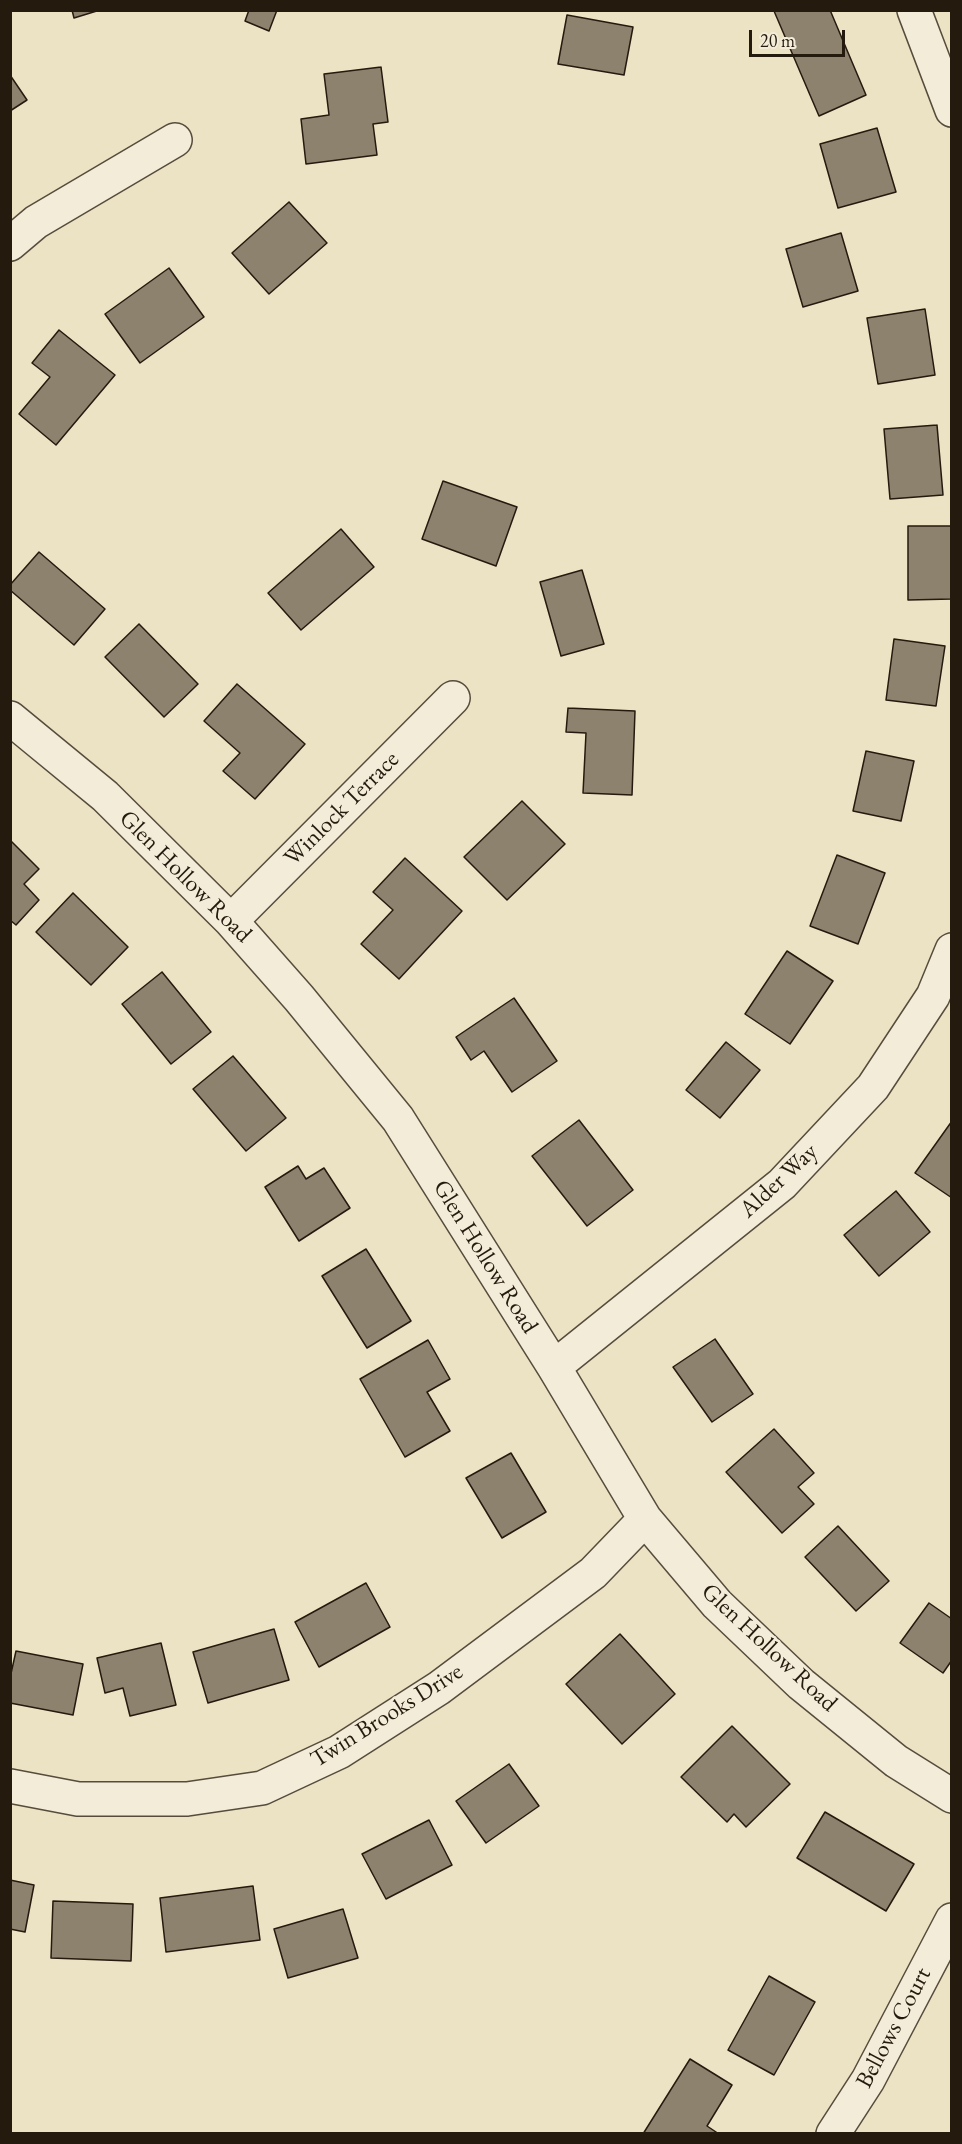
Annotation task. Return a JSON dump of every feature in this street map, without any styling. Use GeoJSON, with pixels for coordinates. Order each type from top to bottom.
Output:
{"type":"FeatureCollection","features":[{"type":"Feature","properties":{"kind":"street"},"geometry":{"type":"LineString","coordinates":[[914,10],[951,110]]}},
{"type":"Feature","properties":{"kind":"street"},"geometry":{"type":"LineString","coordinates":[[10,244],[36,222],[175,140]]}},
{"type":"Feature","properties":{"kind":"street","name":"Winlock Terrace"},"geometry":{"type":"LineString","coordinates":[[231,921],[453,698]]}},
{"type":"Feature","properties":{"kind":"street","name":"Glen Hollow Road"},"geometry":{"type":"LineString","coordinates":[[10,718],[105,796],[231,921],[299,998],[398,1119],[554,1367],[645,1520],[717,1604],[801,1684],[896,1761],[951,1796]]}},
{"type":"Feature","properties":{"kind":"street","name":"Alder Way"},"geometry":{"type":"LineString","coordinates":[[554,1367],[782,1184],[873,1087],[933,996],[951,950]]}},
{"type":"Feature","properties":{"kind":"street","name":"Twin Brooks Drive"},"geometry":{"type":"LineString","coordinates":[[10,1786],[78,1799],[188,1799],[262,1788],[339,1752],[439,1688],[593,1573],[645,1520]]}},
{"type":"Feature","properties":{"kind":"street","name":"Bellows Court"},"geometry":{"type":"LineString","coordinates":[[833,2133],[868,2080],[951,1920]]}},
{"type":"Feature","properties":{"kind":"building"},"geometry":{"type":"Polygon","coordinates":[[[72,10],[100,10],[74,18],[72,10]]]}},
{"type":"Feature","properties":{"kind":"building"},"geometry":{"type":"Polygon","coordinates":[[[249,10],[277,10],[269,31],[245,21],[249,10]]]}},
{"type":"Feature","properties":{"kind":"building"},"geometry":{"type":"Polygon","coordinates":[[[830,10],[866,95],[819,116],[774,11],[830,10]]]}},
{"type":"Feature","properties":{"kind":"building"},"geometry":{"type":"Polygon","coordinates":[[[567,15],[633,27],[624,75],[558,64],[567,15]]]}},
{"type":"Feature","properties":{"kind":"building"},"geometry":{"type":"Polygon","coordinates":[[[381,67],[388,122],[373,124],[377,155],[306,164],[301,119],[329,115],[324,74],[381,67]]]}},
{"type":"Feature","properties":{"kind":"building"},"geometry":{"type":"Polygon","coordinates":[[[10,75],[27,100],[10,111],[10,75]]]}},
{"type":"Feature","properties":{"kind":"building"},"geometry":{"type":"Polygon","coordinates":[[[877,128],[896,192],[838,208],[820,144],[877,128]]]}},
{"type":"Feature","properties":{"kind":"building"},"geometry":{"type":"Polygon","coordinates":[[[289,202],[327,243],[269,294],[232,253],[289,202]]]}},
{"type":"Feature","properties":{"kind":"building"},"geometry":{"type":"Polygon","coordinates":[[[841,233],[858,291],[803,307],[786,249],[841,233]]]}},
{"type":"Feature","properties":{"kind":"building"},"geometry":{"type":"Polygon","coordinates":[[[169,268],[204,317],[140,363],[105,314],[169,268]]]}},
{"type":"Feature","properties":{"kind":"building"},"geometry":{"type":"Polygon","coordinates":[[[925,309],[935,375],[878,384],[867,318],[925,309]]]}},
{"type":"Feature","properties":{"kind":"building"},"geometry":{"type":"Polygon","coordinates":[[[59,330],[115,375],[56,445],[19,414],[50,377],[32,363],[59,330]]]}},
{"type":"Feature","properties":{"kind":"building"},"geometry":{"type":"Polygon","coordinates":[[[937,425],[943,495],[890,499],[884,429],[937,425]]]}},
{"type":"Feature","properties":{"kind":"building"},"geometry":{"type":"Polygon","coordinates":[[[443,481],[517,507],[496,566],[422,539],[443,481]]]}},
{"type":"Feature","properties":{"kind":"building"},"geometry":{"type":"Polygon","coordinates":[[[908,526],[952,526],[952,599],[908,600],[908,526]]]}},
{"type":"Feature","properties":{"kind":"building"},"geometry":{"type":"Polygon","coordinates":[[[341,529],[374,567],[301,630],[268,593],[341,529]]]}},
{"type":"Feature","properties":{"kind":"building"},"geometry":{"type":"Polygon","coordinates":[[[39,552],[105,609],[74,645],[10,590],[10,585],[39,552]]]}},
{"type":"Feature","properties":{"kind":"building"},"geometry":{"type":"Polygon","coordinates":[[[582,570],[604,644],[561,656],[540,582],[582,570]]]}},
{"type":"Feature","properties":{"kind":"building"},"geometry":{"type":"Polygon","coordinates":[[[139,624],[198,684],[164,717],[105,657],[139,624]]]}},
{"type":"Feature","properties":{"kind":"building"},"geometry":{"type":"Polygon","coordinates":[[[894,639],[945,646],[936,706],[886,700],[894,639]]]}},
{"type":"Feature","properties":{"kind":"building"},"geometry":{"type":"Polygon","coordinates":[[[237,684],[305,744],[255,799],[223,771],[240,753],[204,721],[237,684]]]}},
{"type":"Feature","properties":{"kind":"building"},"geometry":{"type":"Polygon","coordinates":[[[568,708],[635,711],[632,795],[583,793],[586,733],[566,732],[568,708]]]}},
{"type":"Feature","properties":{"kind":"building"},"geometry":{"type":"Polygon","coordinates":[[[866,751],[914,761],[901,821],[853,811],[866,751]]]}},
{"type":"Feature","properties":{"kind":"building"},"geometry":{"type":"Polygon","coordinates":[[[522,801],[565,844],[507,900],[464,857],[522,801]]]}},
{"type":"Feature","properties":{"kind":"building"},"geometry":{"type":"Polygon","coordinates":[[[10,840],[39,869],[24,884],[39,900],[16,925],[10,920],[10,840]]]}},
{"type":"Feature","properties":{"kind":"building"},"geometry":{"type":"Polygon","coordinates":[[[837,855],[885,873],[858,944],[810,926],[837,855]]]}},
{"type":"Feature","properties":{"kind":"building"},"geometry":{"type":"Polygon","coordinates":[[[405,858],[462,911],[399,979],[361,944],[393,910],[373,892],[405,858]]]}},
{"type":"Feature","properties":{"kind":"building"},"geometry":{"type":"Polygon","coordinates":[[[73,893],[128,947],[91,985],[36,932],[73,893]]]}},
{"type":"Feature","properties":{"kind":"building"},"geometry":{"type":"Polygon","coordinates":[[[787,951],[833,981],[790,1044],[745,1014],[787,951]]]}},
{"type":"Feature","properties":{"kind":"building"},"geometry":{"type":"Polygon","coordinates":[[[162,972],[211,1032],[171,1064],[122,1004],[162,972]]]}},
{"type":"Feature","properties":{"kind":"building"},"geometry":{"type":"Polygon","coordinates":[[[514,998],[557,1061],[512,1092],[484,1051],[471,1060],[456,1037],[514,998]]]}},
{"type":"Feature","properties":{"kind":"building"},"geometry":{"type":"Polygon","coordinates":[[[726,1042],[760,1070],[720,1118],[686,1090],[726,1042]]]}},
{"type":"Feature","properties":{"kind":"building"},"geometry":{"type":"Polygon","coordinates":[[[233,1056],[286,1118],[246,1151],[193,1089],[233,1056]]]}},
{"type":"Feature","properties":{"kind":"building"},"geometry":{"type":"Polygon","coordinates":[[[579,1120],[633,1190],[587,1226],[532,1156],[579,1120]]]}},
{"type":"Feature","properties":{"kind":"building"},"geometry":{"type":"Polygon","coordinates":[[[952,1121],[952,1198],[915,1173],[952,1121]]]}},
{"type":"Feature","properties":{"kind":"building"},"geometry":{"type":"Polygon","coordinates":[[[298,1166],[306,1179],[324,1168],[350,1208],[299,1241],[265,1187],[298,1166]]]}},
{"type":"Feature","properties":{"kind":"building"},"geometry":{"type":"Polygon","coordinates":[[[896,1191],[930,1232],[879,1276],[844,1235],[896,1191]]]}},
{"type":"Feature","properties":{"kind":"building"},"geometry":{"type":"Polygon","coordinates":[[[366,1249],[411,1321],[367,1348],[322,1276],[366,1249]]]}},
{"type":"Feature","properties":{"kind":"building"},"geometry":{"type":"Polygon","coordinates":[[[715,1339],[753,1394],[712,1422],[673,1367],[715,1339]]]}},
{"type":"Feature","properties":{"kind":"building"},"geometry":{"type":"Polygon","coordinates":[[[428,1340],[450,1379],[427,1392],[450,1431],[405,1457],[360,1379],[428,1340]]]}},
{"type":"Feature","properties":{"kind":"building"},"geometry":{"type":"Polygon","coordinates":[[[774,1429],[814,1473],[798,1487],[814,1504],[782,1533],[726,1472],[774,1429]]]}},
{"type":"Feature","properties":{"kind":"building"},"geometry":{"type":"Polygon","coordinates":[[[511,1453],[546,1512],[502,1538],[466,1478],[511,1453]]]}},
{"type":"Feature","properties":{"kind":"building"},"geometry":{"type":"Polygon","coordinates":[[[838,1526],[889,1581],[856,1611],[805,1557],[838,1526]]]}},
{"type":"Feature","properties":{"kind":"building"},"geometry":{"type":"Polygon","coordinates":[[[366,1583],[390,1627],[319,1667],[295,1622],[366,1583]]]}},
{"type":"Feature","properties":{"kind":"building"},"geometry":{"type":"Polygon","coordinates":[[[929,1603],[952,1619],[952,1660],[943,1673],[900,1643],[929,1603]]]}},
{"type":"Feature","properties":{"kind":"building"},"geometry":{"type":"Polygon","coordinates":[[[274,1629],[289,1680],[208,1703],[193,1652],[274,1629]]]}},
{"type":"Feature","properties":{"kind":"building"},"geometry":{"type":"Polygon","coordinates":[[[620,1634],[675,1694],[622,1744],[566,1684],[620,1634]]]}},
{"type":"Feature","properties":{"kind":"building"},"geometry":{"type":"Polygon","coordinates":[[[161,1643],[176,1705],[130,1716],[123,1688],[105,1693],[97,1658],[161,1643]]]}},
{"type":"Feature","properties":{"kind":"building"},"geometry":{"type":"Polygon","coordinates":[[[16,1651],[83,1664],[73,1715],[10,1703],[10,1678],[16,1651]]]}},
{"type":"Feature","properties":{"kind":"building"},"geometry":{"type":"Polygon","coordinates":[[[732,1726],[790,1784],[746,1827],[734,1814],[727,1822],[681,1777],[732,1726]]]}},
{"type":"Feature","properties":{"kind":"building"},"geometry":{"type":"Polygon","coordinates":[[[509,1764],[539,1806],[486,1843],[456,1801],[509,1764]]]}},
{"type":"Feature","properties":{"kind":"building"},"geometry":{"type":"Polygon","coordinates":[[[825,1812],[914,1864],[886,1911],[797,1858],[825,1812]]]}},
{"type":"Feature","properties":{"kind":"building"},"geometry":{"type":"Polygon","coordinates":[[[429,1820],[452,1865],[386,1899],[362,1854],[429,1820]]]}},
{"type":"Feature","properties":{"kind":"building"},"geometry":{"type":"Polygon","coordinates":[[[10,1880],[34,1885],[25,1932],[10,1929],[10,1880]]]}},
{"type":"Feature","properties":{"kind":"building"},"geometry":{"type":"Polygon","coordinates":[[[253,1886],[260,1940],[166,1952],[160,1898],[253,1886]]]}},
{"type":"Feature","properties":{"kind":"building"},"geometry":{"type":"Polygon","coordinates":[[[53,1901],[133,1904],[131,1961],[51,1958],[53,1901]]]}},
{"type":"Feature","properties":{"kind":"building"},"geometry":{"type":"Polygon","coordinates":[[[343,1909],[358,1958],[288,1978],[274,1929],[343,1909]]]}},
{"type":"Feature","properties":{"kind":"building"},"geometry":{"type":"Polygon","coordinates":[[[769,1976],[815,2002],[774,2075],[728,2050],[769,1976]]]}},
{"type":"Feature","properties":{"kind":"building"},"geometry":{"type":"Polygon","coordinates":[[[690,2059],[732,2085],[707,2126],[719,2134],[643,2134],[690,2059]]]}}]}
